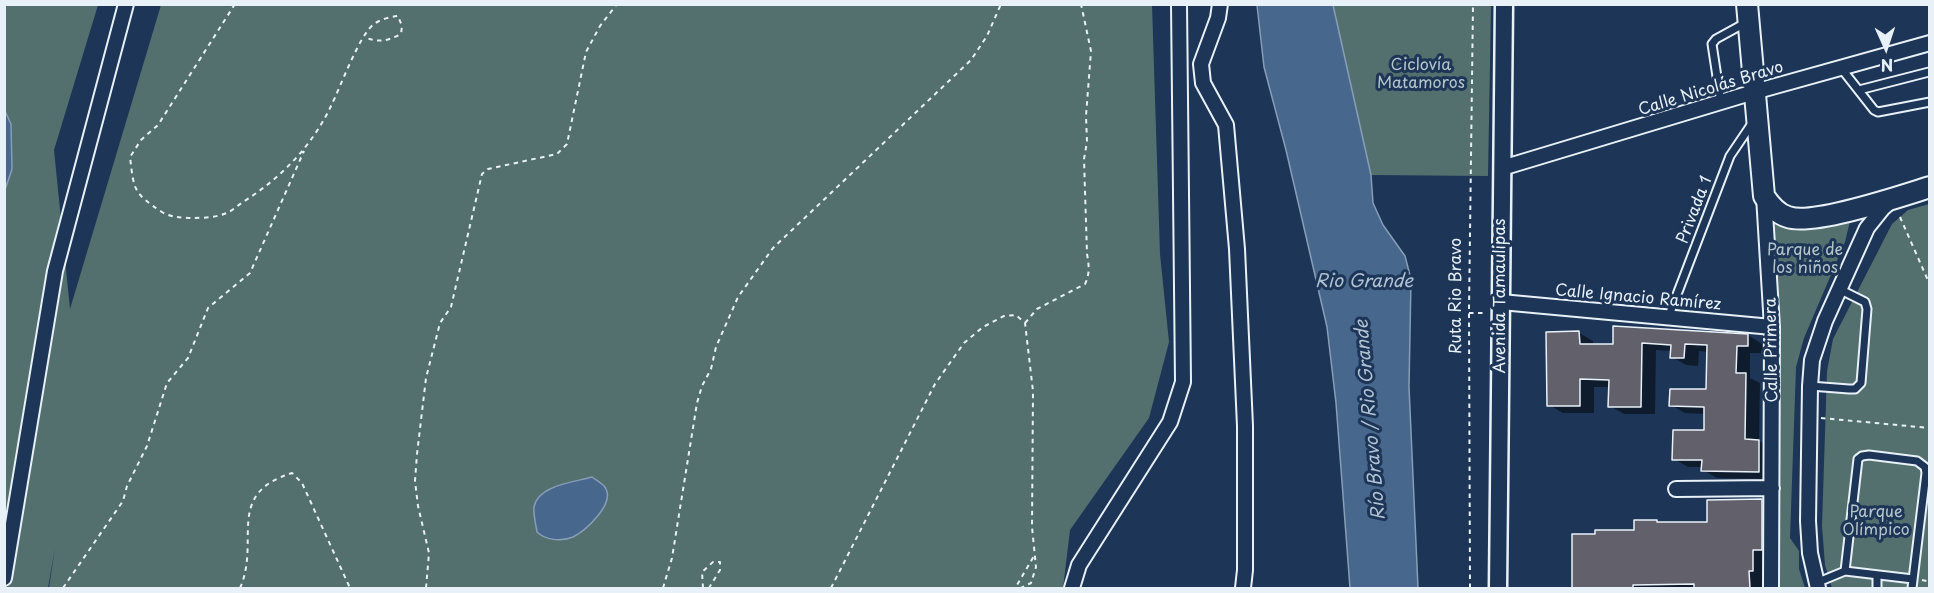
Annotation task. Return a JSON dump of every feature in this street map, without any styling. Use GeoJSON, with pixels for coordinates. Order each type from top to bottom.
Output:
{"type":"FeatureCollection","features":[{"type":"Feature","properties":{"kind":"main road","name":"Calle Primera"},"geometry":{"type":"LineString","coordinates":[[1747,13],[1764,196]]}},
{"type":"Feature","properties":{"kind":"main road"},"geometry":{"type":"LineString","coordinates":[[1764,196],[1773,209],[1789,218],[1819,218],[1898,207],[1929,187]]}},
{"type":"Feature","properties":{"kind":"street"},"geometry":{"type":"LineString","coordinates":[[4,578],[55,272],[126,4]]}},
{"type":"Feature","properties":{"kind":"street"},"geometry":{"type":"LineString","coordinates":[[1072,588],[1079,565],[1170,422],[1183,382],[1179,4]]}},
{"type":"Feature","properties":{"kind":"street"},"geometry":{"type":"LineString","coordinates":[[1220,4],[1218,18],[1202,64],[1203,83],[1226,125],[1237,249],[1245,426],[1243,588]]}},
{"type":"Feature","properties":{"kind":"street","name":"Avenida Tamaulipas"},"geometry":{"type":"LineString","coordinates":[[1498,588],[1504,4]]}},
{"type":"Feature","properties":{"kind":"street","name":"Calle Nicolás Bravo"},"geometry":{"type":"LineString","coordinates":[[1502,168],[1754,92],[1929,43]]}},
{"type":"Feature","properties":{"kind":"street","name":"Calle Primera"},"geometry":{"type":"LineString","coordinates":[[1764,196],[1772,327],[1771,588]]}},
{"type":"Feature","properties":{"kind":"street"},"geometry":{"type":"LineString","coordinates":[[1817,586],[1810,553],[1808,521],[1810,386],[1815,349],[1867,228],[1883,208],[1898,207]]}},
{"type":"Feature","properties":{"kind":"street","name":"Calle Ignacio Ramírez"},"geometry":{"type":"LineString","coordinates":[[1501,302],[1772,327]]}},
{"type":"Feature","properties":{"kind":"street"},"geometry":{"type":"LineString","coordinates":[[1677,489],[1772,488]]}},
{"type":"Feature","properties":{"kind":"lane"},"geometry":{"type":"LineString","coordinates":[[1721,103],[1712,44],[1747,13]]}},
{"type":"Feature","properties":{"kind":"lane"},"geometry":{"type":"LineString","coordinates":[[1841,68],[1878,112],[1929,102]]}},
{"type":"Feature","properties":{"kind":"lane"},"geometry":{"type":"LineString","coordinates":[[1859,90],[1929,72]]}},
{"type":"Feature","properties":{"kind":"lane","name":"Privada 1"},"geometry":{"type":"LineString","coordinates":[[1668,318],[1730,156],[1756,118]]}},
{"type":"Feature","properties":{"kind":"lane"},"geometry":{"type":"LineString","coordinates":[[1810,386],[1855,389],[1861,383],[1867,309],[1865,302],[1839,289]]}},
{"type":"Feature","properties":{"kind":"lane"},"geometry":{"type":"LineString","coordinates":[[1845,571],[1856,463],[1862,456],[1869,455],[1917,461],[1925,467],[1926,472],[1912,588]]}},
{"type":"Feature","properties":{"kind":"lane"},"geometry":{"type":"LineString","coordinates":[[1817,586],[1845,571],[1913,579]]}},
{"type":"Feature","properties":{"kind":"lane"},"geometry":{"type":"LineString","coordinates":[[1877,575],[1877,588]]}},
{"type":"Feature","properties":{"kind":"path"},"geometry":{"type":"LineString","coordinates":[[235,4],[158,124],[141,140],[130,157],[133,184],[141,198],[169,216],[200,219],[225,214],[265,188],[293,162],[306,146],[332,105],[340,83],[364,37],[372,25],[398,16],[402,26],[401,34],[388,41],[364,37]]}},
{"type":"Feature","properties":{"kind":"path"},"geometry":{"type":"LineString","coordinates":[[426,588],[429,553],[418,506],[415,481],[426,378],[440,323],[451,307],[482,174],[488,169],[557,154],[567,144],[585,52],[600,26],[617,4]]}},
{"type":"Feature","properties":{"kind":"path"},"geometry":{"type":"LineString","coordinates":[[663,588],[672,558],[697,403],[702,386],[711,369],[716,347],[738,297],[773,248],[971,60],[987,36],[1000,4]]}},
{"type":"Feature","properties":{"kind":"path"},"geometry":{"type":"LineString","coordinates":[[1025,322],[1037,309],[1085,284],[1090,269],[1087,254],[1084,159],[1087,142],[1086,116],[1091,51],[1081,4]]}},
{"type":"Feature","properties":{"kind":"path","name":"Ruta Rio Bravo"},"geometry":{"type":"LineString","coordinates":[[1470,588],[1468,310],[1473,4]]}},
{"type":"Feature","properties":{"kind":"path"},"geometry":{"type":"LineString","coordinates":[[63,588],[123,501],[127,486],[147,446],[167,383],[188,358],[208,308],[250,273],[306,146]]}},
{"type":"Feature","properties":{"kind":"path"},"geometry":{"type":"LineString","coordinates":[[1898,207],[1929,284]]}},
{"type":"Feature","properties":{"kind":"path"},"geometry":{"type":"LineString","coordinates":[[831,588],[935,384],[964,343],[983,327],[1004,316],[1016,315],[1025,322],[1033,391],[1034,556],[1036,567],[1031,584],[1021,588],[1017,585],[1034,556]]}},
{"type":"Feature","properties":{"kind":"path"},"geometry":{"type":"LineString","coordinates":[[1810,417],[1929,428]]}},
{"type":"Feature","properties":{"kind":"path"},"geometry":{"type":"LineString","coordinates":[[240,588],[248,559],[247,516],[251,502],[277,477],[292,473],[302,483],[350,588]]}},
{"type":"Feature","properties":{"kind":"path"},"geometry":{"type":"LineString","coordinates":[[703,588],[702,572],[713,562],[720,562],[720,570],[710,588]]}},
{"type":"Feature","properties":{"kind":"green space"},"geometry":{"type":"Polygon","coordinates":[[[4,5],[98,5],[54,150],[70,309],[161,5],[1152,5],[1160,254],[1169,342],[1149,418],[1070,530],[1063,588],[49,588],[55,548],[48,588],[5,588],[4,5]]]}},
{"type":"Feature","properties":{"kind":"green space","name":"Ciclovía Matamoros"},"geometry":{"type":"Polygon","coordinates":[[[1333,5],[1491,5],[1488,176],[1371,175],[1333,5]]]}},
{"type":"Feature","properties":{"kind":"green space","name":"Parque Olímpico"},"geometry":{"type":"Polygon","coordinates":[[[1929,204],[1929,588],[1832,588],[1825,565],[1822,526],[1827,371],[1833,339],[1892,224],[1908,210],[1929,204]]]}},
{"type":"Feature","properties":{"kind":"green space","name":"Parque de los niños"},"geometry":{"type":"Polygon","coordinates":[[[1850,221],[1845,242],[1804,338],[1796,367],[1790,538],[1799,551],[1799,569],[1805,588],[1778,588],[1779,338],[1772,222],[1793,228],[1811,229],[1850,221]]]}},
{"type":"Feature","properties":{"kind":"water","name":"Rio Grande"},"geometry":{"type":"Polygon","coordinates":[[[1257,5],[1333,5],[1371,175],[1373,203],[1383,225],[1405,256],[1411,279],[1409,387],[1418,588],[1350,588],[1336,403],[1327,327],[1286,150],[1264,67],[1257,5]]]}},
{"type":"Feature","properties":{"kind":"water"},"geometry":{"type":"Polygon","coordinates":[[[5,111],[11,124],[12,169],[5,190],[5,111]]]}},
{"type":"Feature","properties":{"kind":"water"},"geometry":{"type":"Polygon","coordinates":[[[592,477],[604,486],[607,495],[606,502],[597,517],[573,537],[558,540],[540,535],[537,532],[534,507],[542,494],[558,486],[592,477]]]}},
{"type":"Feature","properties":{"kind":"building"},"geometry":{"type":"Polygon","coordinates":[[[1613,326],[1748,334],[1748,346],[1737,346],[1736,373],[1746,373],[1745,439],[1759,440],[1759,472],[1701,471],[1702,460],[1672,460],[1673,430],[1704,430],[1704,407],[1669,406],[1670,389],[1706,389],[1707,345],[1685,344],[1684,358],[1670,358],[1671,345],[1642,343],[1641,407],[1608,407],[1609,380],[1580,379],[1580,406],[1547,406],[1546,332],[1579,331],[1580,344],[1613,344],[1613,326]]]}},
{"type":"Feature","properties":{"kind":"building"},"geometry":{"type":"Polygon","coordinates":[[[1762,499],[1762,550],[1753,550],[1753,571],[1749,571],[1750,588],[1694,588],[1694,584],[1633,585],[1633,588],[1572,588],[1572,534],[1595,534],[1595,530],[1634,530],[1634,520],[1707,522],[1707,500],[1762,499]]]}},
{"type":"Feature","properties":{"kind":"water label","name":"Río Bravo / Rio Grande"},"geometry":{"type":"Point","coordinates":[1371,420]}}]}
